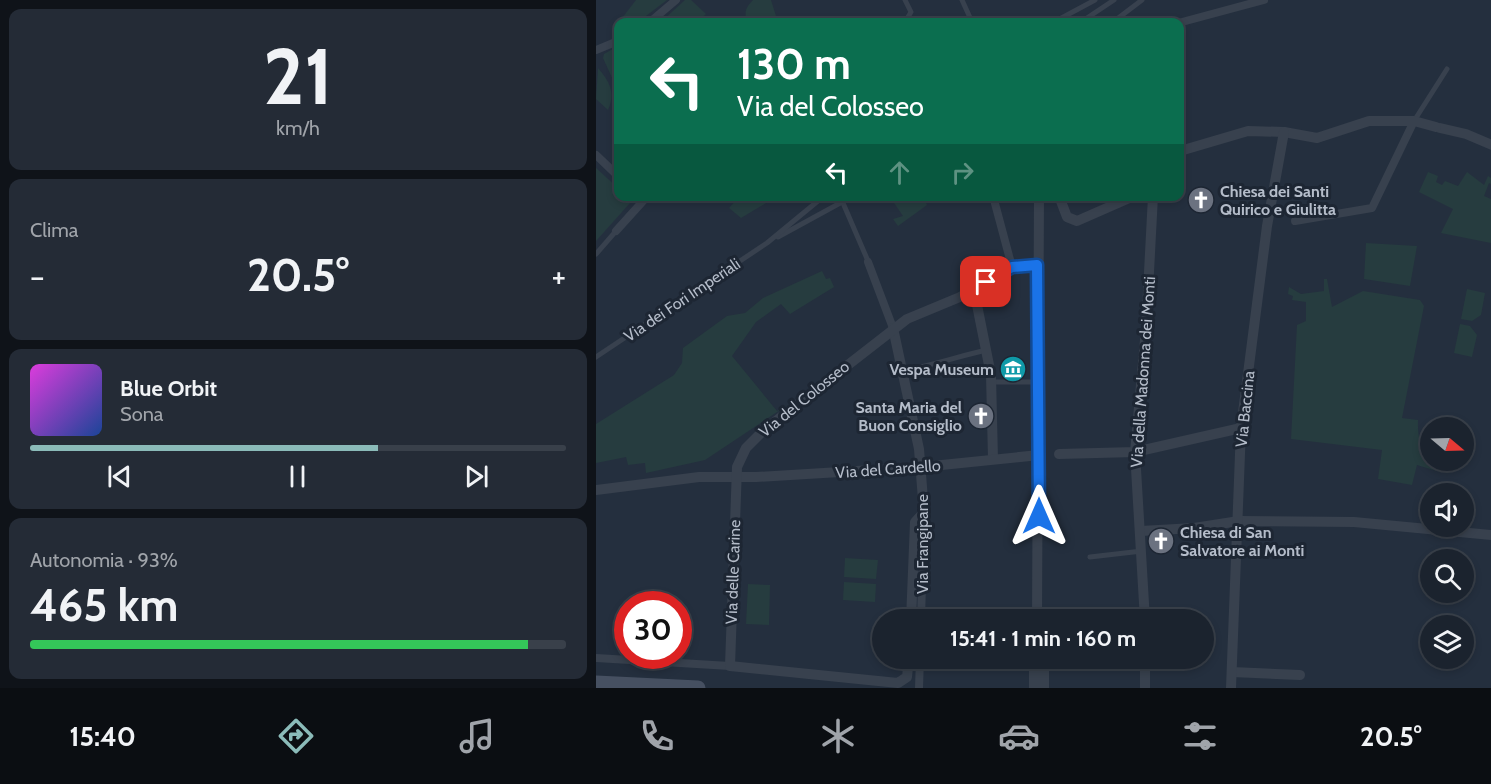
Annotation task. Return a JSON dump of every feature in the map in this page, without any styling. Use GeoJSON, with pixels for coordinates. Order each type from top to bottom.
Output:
{"type":"FeatureCollection","features":[{"type":"Feature","properties":{"kind":"main road"},"geometry":{"type":"LineString","coordinates":[[596,683],[698,688]]}},
{"type":"Feature","properties":{"kind":"street"},"geometry":{"type":"LineString","coordinates":[[655,18],[676,0]]}},
{"type":"Feature","properties":{"kind":"street"},"geometry":{"type":"LineString","coordinates":[[1184,21],[1264,0]]}},
{"type":"Feature","properties":{"kind":"street"},"geometry":{"type":"LineString","coordinates":[[596,50],[614,43]]}},
{"type":"Feature","properties":{"kind":"street"},"geometry":{"type":"LineString","coordinates":[[1184,150],[1248,131],[1284,132],[1317,138],[1368,121],[1414,121],[1466,134],[1492,145]]}},
{"type":"Feature","properties":{"kind":"street"},"geometry":{"type":"LineString","coordinates":[[1295,221],[1372,208],[1405,144],[1414,121]]}},
{"type":"Feature","properties":{"kind":"street","name":"Via Baccina"},"geometry":{"type":"LineString","coordinates":[[1231,688],[1241,428],[1267,226],[1284,132]]}},
{"type":"Feature","properties":{"kind":"street"},"geometry":{"type":"LineString","coordinates":[[596,155],[614,172]]}},
{"type":"Feature","properties":{"kind":"street"},"geometry":{"type":"LineString","coordinates":[[616,231],[643,201]]}},
{"type":"Feature","properties":{"kind":"street"},"geometry":{"type":"LineString","coordinates":[[995,201],[1012,267],[1037,265]]}},
{"type":"Feature","properties":{"kind":"street"},"geometry":{"type":"LineString","coordinates":[[1038,201],[1036,284],[1039,455],[1038,609]]}},
{"type":"Feature","properties":{"kind":"street"},"geometry":{"type":"LineString","coordinates":[[1061,201],[1067,217],[1073,221],[1081,220],[1123,201]]}},
{"type":"Feature","properties":{"kind":"street","name":"Via della Madonna dei Monti"},"geometry":{"type":"LineString","coordinates":[[1145,609],[1135,452],[1146,329],[1153,201]]}},
{"type":"Feature","properties":{"kind":"street"},"geometry":{"type":"LineString","coordinates":[[868,262],[893,328]]}},
{"type":"Feature","properties":{"kind":"street","name":"Via del Colosseo"},"geometry":{"type":"LineString","coordinates":[[736,477],[741,457],[755,438],[893,328],[912,316],[974,290],[1012,267]]}},
{"type":"Feature","properties":{"kind":"street"},"geometry":{"type":"LineString","coordinates":[[974,290],[992,382],[993,459]]}},
{"type":"Feature","properties":{"kind":"street","name":"Via Frangipane"},"geometry":{"type":"LineString","coordinates":[[893,328],[922,467],[924,512],[921,609]]}},
{"type":"Feature","properties":{"kind":"street"},"geometry":{"type":"LineString","coordinates":[[1059,454],[1135,452],[1241,428]]}},
{"type":"Feature","properties":{"kind":"street","name":"Via del Cardello"},"geometry":{"type":"LineString","coordinates":[[736,477],[922,467],[1039,455]]}},
{"type":"Feature","properties":{"kind":"street"},"geometry":{"type":"LineString","coordinates":[[596,490],[699,477],[736,477]]}},
{"type":"Feature","properties":{"kind":"street","name":"Via delle Carine"},"geometry":{"type":"LineString","coordinates":[[730,666],[736,477]]}},
{"type":"Feature","properties":{"kind":"street"},"geometry":{"type":"LineString","coordinates":[[911,609],[915,522],[924,512]]}},
{"type":"Feature","properties":{"kind":"street"},"geometry":{"type":"LineString","coordinates":[[1141,531],[1194,528],[1239,521],[1354,522],[1492,535]]}},
{"type":"Feature","properties":{"kind":"street"},"geometry":{"type":"LineString","coordinates":[[596,658],[730,666],[898,683],[907,677],[908,669]]}},
{"type":"Feature","properties":{"kind":"street"},"geometry":{"type":"LineString","coordinates":[[919,688],[920,669]]}},
{"type":"Feature","properties":{"kind":"street"},"geometry":{"type":"LineString","coordinates":[[1034,669],[1034,688]]}},
{"type":"Feature","properties":{"kind":"street"},"geometry":{"type":"LineString","coordinates":[[1044,669],[1044,688]]}},
{"type":"Feature","properties":{"kind":"street"},"geometry":{"type":"LineString","coordinates":[[1145,669],[1145,688]]}},
{"type":"Feature","properties":{"kind":"street"},"geometry":{"type":"LineString","coordinates":[[1232,672],[1300,675]]}},
{"type":"Feature","properties":{"kind":"lane"},"geometry":{"type":"LineString","coordinates":[[905,0],[911,12],[907,18]]}},
{"type":"Feature","properties":{"kind":"lane"},"geometry":{"type":"LineString","coordinates":[[962,0],[970,18]]}},
{"type":"Feature","properties":{"kind":"lane"},"geometry":{"type":"LineString","coordinates":[[1061,18],[1095,0]]}},
{"type":"Feature","properties":{"kind":"lane"},"geometry":{"type":"LineString","coordinates":[[1087,18],[1114,0]]}},
{"type":"Feature","properties":{"kind":"lane"},"geometry":{"type":"LineString","coordinates":[[1118,18],[1142,0]]}},
{"type":"Feature","properties":{"kind":"lane"},"geometry":{"type":"LineString","coordinates":[[1414,121],[1445,69]]}},
{"type":"Feature","properties":{"kind":"lane","name":"Via dei Fori Imperiali"},"geometry":{"type":"LineString","coordinates":[[596,357],[767,243],[818,201]]}},
{"type":"Feature","properties":{"kind":"lane","name":"Via dei Fori Imperiali"},"geometry":{"type":"LineString","coordinates":[[767,243],[846,201]]}},
{"type":"Feature","properties":{"kind":"lane"},"geometry":{"type":"LineString","coordinates":[[843,203],[868,262]]}},
{"type":"Feature","properties":{"kind":"lane"},"geometry":{"type":"LineString","coordinates":[[596,254],[616,231]]}},
{"type":"Feature","properties":{"kind":"lane"},"geometry":{"type":"LineString","coordinates":[[903,370],[933,365],[943,360],[987,350]]}},
{"type":"Feature","properties":{"kind":"lane"},"geometry":{"type":"LineString","coordinates":[[992,382],[1038,382]]}},
{"type":"Feature","properties":{"kind":"lane"},"geometry":{"type":"LineString","coordinates":[[1090,557],[1142,551]]}},
{"type":"Feature","properties":{"kind":"green space"},"geometry":{"type":"Polygon","coordinates":[[[636,0],[667,0],[643,18],[622,18],[636,0]]]}},
{"type":"Feature","properties":{"kind":"green space"},"geometry":{"type":"Polygon","coordinates":[[[685,0],[691,0],[706,14],[702,18],[665,18],[685,0]]]}},
{"type":"Feature","properties":{"kind":"green space"},"geometry":{"type":"Polygon","coordinates":[[[753,0],[771,0],[776,16],[775,18],[747,18],[746,10],[753,0]]]}},
{"type":"Feature","properties":{"kind":"green space"},"geometry":{"type":"Polygon","coordinates":[[[614,48],[614,82],[603,58],[604,54],[614,48]]]}},
{"type":"Feature","properties":{"kind":"green space"},"geometry":{"type":"Polygon","coordinates":[[[598,68],[610,87],[611,98],[608,110],[596,99],[598,68]]]}},
{"type":"Feature","properties":{"kind":"green space"},"geometry":{"type":"Polygon","coordinates":[[[596,168],[614,184],[614,201],[629,201],[630,203],[596,241],[596,168]]]}},
{"type":"Feature","properties":{"kind":"green space"},"geometry":{"type":"Polygon","coordinates":[[[1428,172],[1438,176],[1436,182],[1442,185],[1445,181],[1458,186],[1467,172],[1484,185],[1488,176],[1491,178],[1491,184],[1489,183],[1484,196],[1491,199],[1491,243],[1441,233],[1453,209],[1419,192],[1428,172]]]}},
{"type":"Feature","properties":{"kind":"green space"},"geometry":{"type":"Polygon","coordinates":[[[735,201],[769,201],[741,218],[729,208],[735,201]]]}},
{"type":"Feature","properties":{"kind":"green space"},"geometry":{"type":"Polygon","coordinates":[[[893,201],[926,201],[927,205],[898,226],[893,219],[903,216],[893,201]]]}},
{"type":"Feature","properties":{"kind":"green space"},"geometry":{"type":"Polygon","coordinates":[[[1366,243],[1417,246],[1410,286],[1364,279],[1366,243]]]}},
{"type":"Feature","properties":{"kind":"green space"},"geometry":{"type":"Polygon","coordinates":[[[822,271],[826,279],[830,278],[834,287],[790,314],[781,304],[756,322],[732,356],[777,411],[789,404],[705,460],[646,473],[645,463],[628,465],[626,457],[596,463],[596,424],[674,375],[682,363],[683,348],[727,316],[745,313],[763,298],[822,271]]]}},
{"type":"Feature","properties":{"kind":"green space"},"geometry":{"type":"Polygon","coordinates":[[[1324,279],[1327,279],[1332,307],[1363,291],[1420,300],[1424,306],[1402,418],[1418,420],[1420,466],[1417,465],[1412,485],[1378,479],[1382,450],[1291,439],[1297,325],[1306,321],[1306,302],[1292,300],[1293,296],[1288,294],[1289,287],[1301,294],[1324,291],[1324,279]]]}},
{"type":"Feature","properties":{"kind":"green space"},"geometry":{"type":"Polygon","coordinates":[[[1467,289],[1485,293],[1481,315],[1472,321],[1461,319],[1467,289]]]}},
{"type":"Feature","properties":{"kind":"green space"},"geometry":{"type":"Polygon","coordinates":[[[1460,324],[1470,326],[1477,335],[1472,357],[1454,353],[1460,324]]]}},
{"type":"Feature","properties":{"kind":"green space"},"geometry":{"type":"Polygon","coordinates":[[[845,558],[878,560],[876,579],[844,577],[845,558]]]}},
{"type":"Feature","properties":{"kind":"green space"},"geometry":{"type":"Polygon","coordinates":[[[844,582],[876,584],[875,602],[843,600],[844,582]]]}},
{"type":"Feature","properties":{"kind":"green space"},"geometry":{"type":"Polygon","coordinates":[[[748,584],[770,585],[769,625],[746,624],[748,584]]]}},
{"type":"Feature","properties":{"kind":"place","name":"Chiesa dei Santi Quirico e Giulitta"},"geometry":{"type":"Point","coordinates":[1201,200]}},
{"type":"Feature","properties":{"kind":"place","name":"Vespa Museum"},"geometry":{"type":"Point","coordinates":[1013,369]}},
{"type":"Feature","properties":{"kind":"place","name":"Santa Maria del Buon Consiglio"},"geometry":{"type":"Point","coordinates":[981,416]}},
{"type":"Feature","properties":{"kind":"place","name":"Chiesa di San Salvatore ai Monti"},"geometry":{"type":"Point","coordinates":[1161,541]}},
{"type":"Feature","properties":{"kind":"route"},"geometry":{"type":"LineString","coordinates":[[986,282],[1012,267],[1037,265],[1039,516]]}}]}
